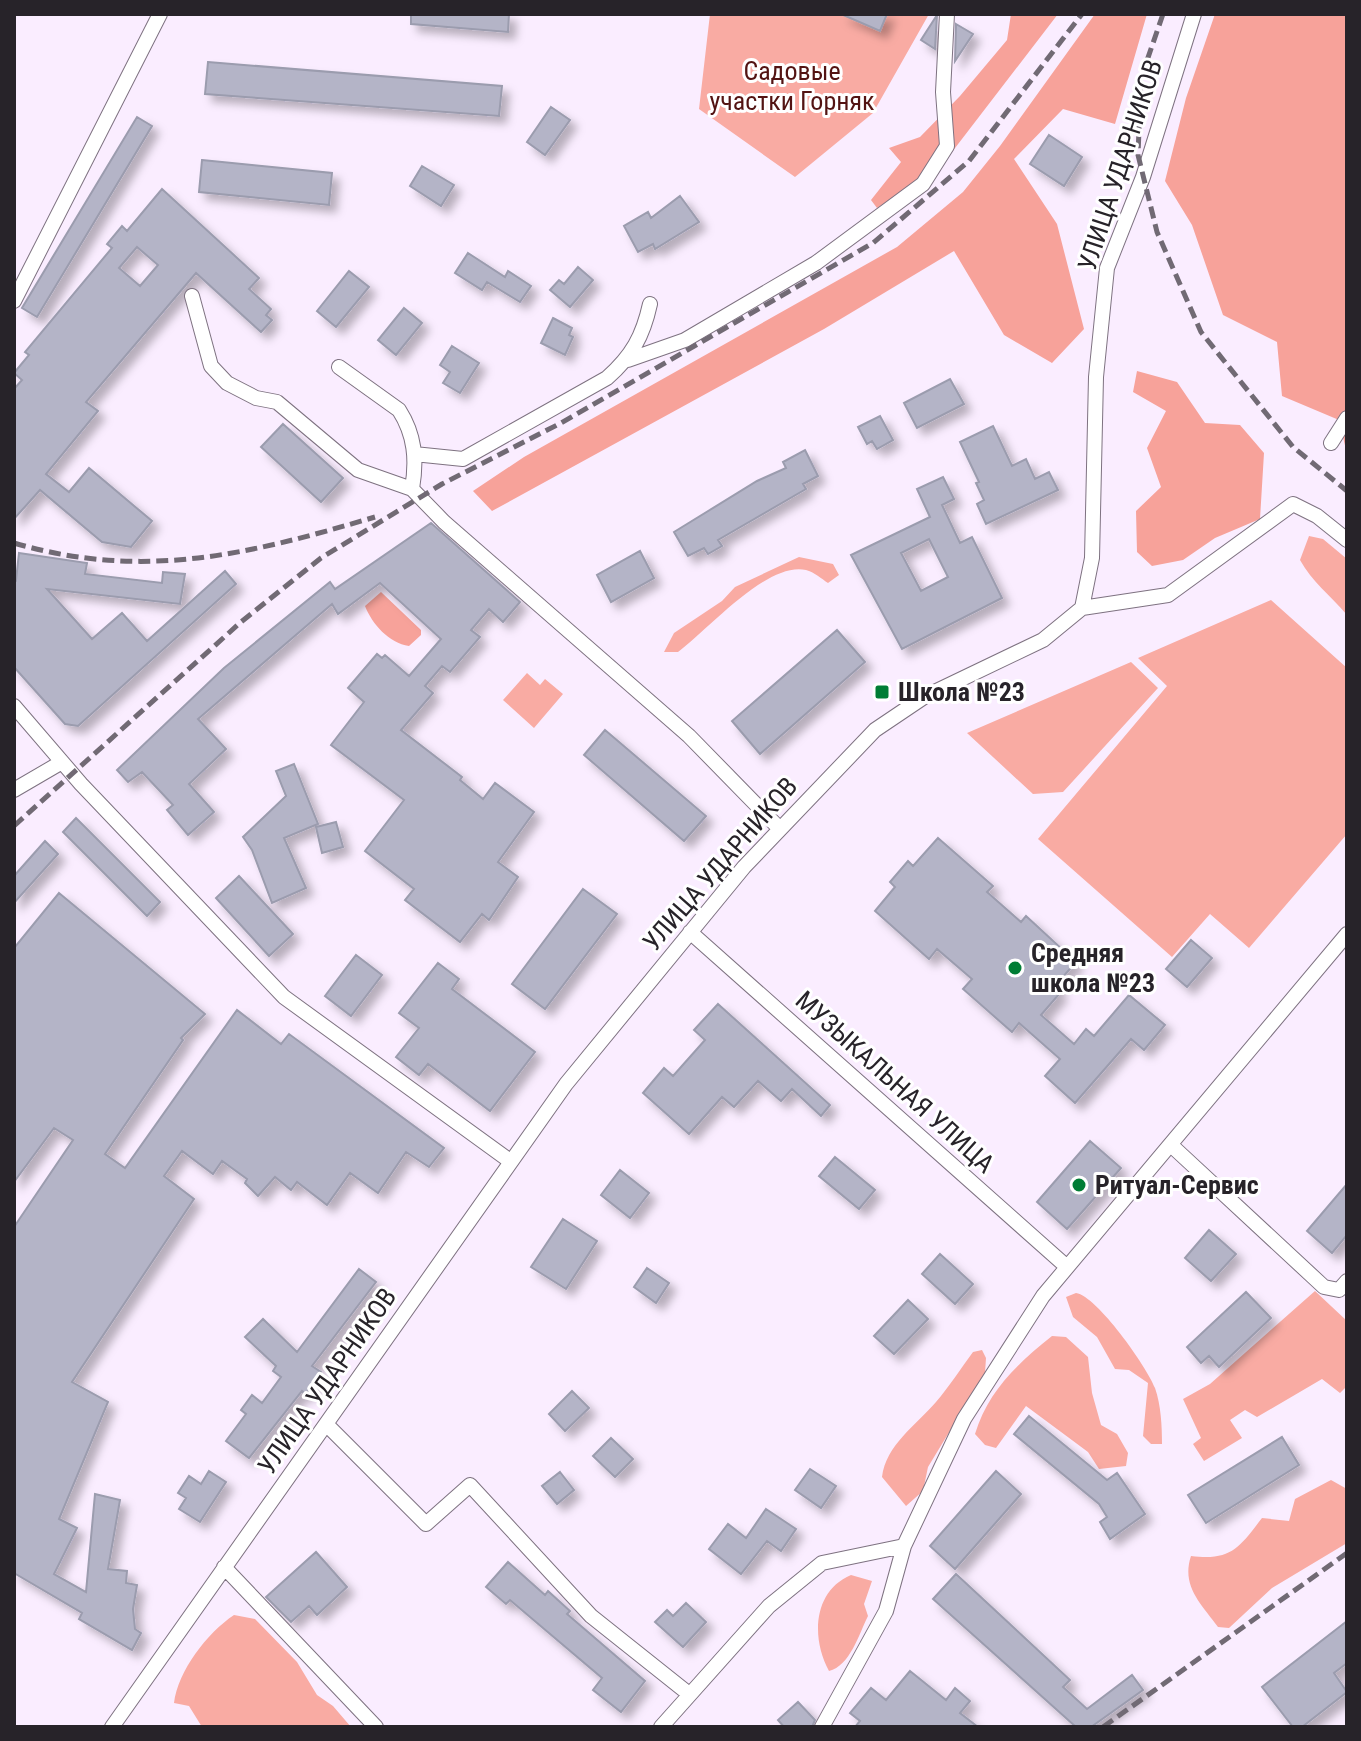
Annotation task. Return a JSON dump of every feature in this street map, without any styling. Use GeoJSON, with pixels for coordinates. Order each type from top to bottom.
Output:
{"type":"FeatureCollection","features":[{"type":"Feature","properties":{"kind":"street"},"geometry":{"type":"LineString","coordinates":[[14,301],[160,14]]}},
{"type":"Feature","properties":{"kind":"street"},"geometry":{"type":"LineString","coordinates":[[628,360],[685,340],[816,263],[923,184],[947,146],[943,92],[947,14]]}},
{"type":"Feature","properties":{"kind":"street","name":"УЛИЦА УДАРНИКОВ"},"geometry":{"type":"LineString","coordinates":[[112,1727],[328,1426],[566,1084],[779,828],[875,730],[924,697],[1043,640],[1082,608],[1092,558],[1096,377],[1107,268],[1143,177],[1194,14]]}},
{"type":"Feature","properties":{"kind":"street"},"geometry":{"type":"LineString","coordinates":[[192,296],[211,366],[227,383],[256,398],[277,402],[358,470],[412,489],[444,522],[689,736],[779,828]]}},
{"type":"Feature","properties":{"kind":"street"},"geometry":{"type":"LineString","coordinates":[[414,454],[463,459],[607,378],[628,360],[643,334],[650,304]]}},
{"type":"Feature","properties":{"kind":"street"},"geometry":{"type":"LineString","coordinates":[[339,367],[399,410],[412,435],[412,489]]}},
{"type":"Feature","properties":{"kind":"street"},"geometry":{"type":"LineString","coordinates":[[1331,443],[1347,418]]}},
{"type":"Feature","properties":{"kind":"street"},"geometry":{"type":"LineString","coordinates":[[1082,608],[1168,595],[1293,504],[1317,516],[1347,540]]}},
{"type":"Feature","properties":{"kind":"street"},"geometry":{"type":"LineString","coordinates":[[14,706],[62,762],[284,997],[510,1161]]}},
{"type":"Feature","properties":{"kind":"street"},"geometry":{"type":"LineString","coordinates":[[14,790],[62,762]]}},
{"type":"Feature","properties":{"kind":"street","name":"МУЗЫКАЛЬНАЯ УЛИЦА"},"geometry":{"type":"LineString","coordinates":[[690,932],[1067,1267]]}},
{"type":"Feature","properties":{"kind":"street"},"geometry":{"type":"LineString","coordinates":[[822,1727],[886,1611],[904,1546],[964,1419],[1043,1296],[1172,1146],[1331,949],[1347,934]]}},
{"type":"Feature","properties":{"kind":"street"},"geometry":{"type":"LineString","coordinates":[[1172,1146],[1324,1287],[1339,1290],[1347,1281]]}},
{"type":"Feature","properties":{"kind":"street"},"geometry":{"type":"LineString","coordinates":[[328,1426],[426,1524],[470,1485],[591,1616],[689,1694]]}},
{"type":"Feature","properties":{"kind":"street"},"geometry":{"type":"LineString","coordinates":[[661,1727],[769,1606],[822,1563],[904,1546]]}},
{"type":"Feature","properties":{"kind":"street"},"geometry":{"type":"LineString","coordinates":[[224,1567],[376,1727]]}},
{"type":"Feature","properties":{"kind":"green space","name":"Садовые участки Горняк"},"geometry":{"type":"Polygon","coordinates":[[[710,14],[929,14],[873,113],[795,177],[699,109],[710,14]]]}},
{"type":"Feature","properties":{"kind":"green space"},"geometry":{"type":"Polygon","coordinates":[[[1309,536],[1323,539],[1347,559],[1347,615],[1300,560],[1309,536]]]}},
{"type":"Feature","properties":{"kind":"green space"},"geometry":{"type":"Polygon","coordinates":[[[799,557],[833,564],[839,575],[828,583],[806,570],[790,570],[774,576],[738,600],[678,652],[664,652],[674,633],[722,601],[735,587],[799,557]]]}},
{"type":"Feature","properties":{"kind":"green space"},"geometry":{"type":"Polygon","coordinates":[[[1271,600],[1347,668],[1347,834],[1249,948],[1210,914],[1172,957],[1038,839],[1167,686],[1138,658],[1271,600]]]}},
{"type":"Feature","properties":{"kind":"green space"},"geometry":{"type":"Polygon","coordinates":[[[1131,662],[1158,688],[1063,792],[1033,794],[967,733],[1131,662]]]}},
{"type":"Feature","properties":{"kind":"green space"},"geometry":{"type":"Polygon","coordinates":[[[527,673],[540,685],[545,679],[563,694],[534,728],[503,700],[527,673]]]}},
{"type":"Feature","properties":{"kind":"green space"},"geometry":{"type":"Polygon","coordinates":[[[1315,1291],[1347,1321],[1347,1386],[1340,1393],[1322,1379],[1257,1417],[1245,1410],[1230,1420],[1242,1438],[1204,1461],[1193,1444],[1201,1438],[1183,1399],[1210,1384],[1315,1291]]]}},
{"type":"Feature","properties":{"kind":"green space"},"geometry":{"type":"Polygon","coordinates":[[[1076,1293],[1085,1297],[1108,1319],[1150,1378],[1159,1401],[1162,1444],[1151,1444],[1143,1436],[1148,1383],[1129,1370],[1115,1369],[1097,1337],[1073,1317],[1066,1297],[1076,1293]]]}},
{"type":"Feature","properties":{"kind":"green space"},"geometry":{"type":"Polygon","coordinates":[[[1052,1336],[1066,1337],[1088,1357],[1092,1393],[1101,1425],[1117,1434],[1128,1453],[1126,1466],[1099,1469],[1088,1452],[1026,1406],[996,1448],[985,1445],[975,1434],[988,1404],[1005,1379],[1052,1336]]]}},
{"type":"Feature","properties":{"kind":"green space"},"geometry":{"type":"Polygon","coordinates":[[[982,1350],[986,1358],[985,1373],[928,1467],[923,1491],[906,1506],[882,1477],[889,1455],[941,1396],[973,1352],[982,1350]]]}},
{"type":"Feature","properties":{"kind":"green space"},"geometry":{"type":"Polygon","coordinates":[[[1331,1480],[1347,1489],[1347,1543],[1272,1588],[1229,1628],[1218,1627],[1194,1594],[1189,1577],[1191,1556],[1216,1556],[1233,1550],[1262,1518],[1289,1521],[1295,1499],[1331,1480]]]}},
{"type":"Feature","properties":{"kind":"green space"},"geometry":{"type":"Polygon","coordinates":[[[851,1575],[872,1581],[864,1604],[868,1616],[848,1656],[829,1671],[820,1644],[819,1617],[829,1592],[838,1582],[851,1575]]]}},
{"type":"Feature","properties":{"kind":"green space"},"geometry":{"type":"Polygon","coordinates":[[[234,1615],[255,1619],[297,1662],[317,1695],[333,1706],[351,1727],[202,1727],[189,1706],[174,1703],[181,1678],[195,1654],[234,1615]]]}},
{"type":"Feature","properties":{"kind":"shaded area"},"geometry":{"type":"Polygon","coordinates":[[[1011,14],[1058,14],[942,165],[877,208],[871,200],[901,162],[889,148],[920,137],[960,96],[1007,40],[1011,14]]]}},
{"type":"Feature","properties":{"kind":"shaded area"},"geometry":{"type":"Polygon","coordinates":[[[1095,14],[1147,14],[1115,124],[1063,109],[1014,159],[1057,224],[1084,329],[1052,363],[1004,335],[954,251],[824,329],[492,511],[473,491],[524,457],[897,247],[963,192],[1095,14]]]}},
{"type":"Feature","properties":{"kind":"shaded area"},"geometry":{"type":"Polygon","coordinates":[[[1215,14],[1347,14],[1347,454],[1339,420],[1282,396],[1277,342],[1223,315],[1192,225],[1165,181],[1186,98],[1215,14]]]}},
{"type":"Feature","properties":{"kind":"shaded area"},"geometry":{"type":"Polygon","coordinates":[[[1137,371],[1177,382],[1205,423],[1240,425],[1264,453],[1260,519],[1215,538],[1183,560],[1152,566],[1137,552],[1136,511],[1161,487],[1147,448],[1166,411],[1133,392],[1137,371]]]}},
{"type":"Feature","properties":{"kind":"shaded area"},"geometry":{"type":"Polygon","coordinates":[[[381,592],[421,630],[421,635],[409,646],[388,637],[368,613],[365,606],[381,592]]]}},
{"type":"Feature","properties":{"kind":"building"},"geometry":{"type":"Polygon","coordinates":[[[411,14],[509,14],[508,32],[411,24],[411,14]]]}},
{"type":"Feature","properties":{"kind":"building"},"geometry":{"type":"Polygon","coordinates":[[[841,14],[887,14],[880,31],[841,14]]]}},
{"type":"Feature","properties":{"kind":"building"},"geometry":{"type":"Polygon","coordinates":[[[937,15],[935,49],[921,40],[937,15]]]}},
{"type":"Feature","properties":{"kind":"building"},"geometry":{"type":"Polygon","coordinates":[[[956,24],[973,34],[955,61],[956,24]]]}},
{"type":"Feature","properties":{"kind":"building"},"geometry":{"type":"Polygon","coordinates":[[[208,62],[502,86],[499,116],[205,94],[208,62]]]}},
{"type":"Feature","properties":{"kind":"building"},"geometry":{"type":"Polygon","coordinates":[[[551,107],[570,120],[545,155],[527,142],[551,107]]]}},
{"type":"Feature","properties":{"kind":"building"},"geometry":{"type":"Polygon","coordinates":[[[137,117],[152,126],[37,317],[22,308],[137,117]]]}},
{"type":"Feature","properties":{"kind":"building"},"geometry":{"type":"Polygon","coordinates":[[[1049,135],[1082,157],[1064,186],[1030,164],[1049,135]]]}},
{"type":"Feature","properties":{"kind":"building"},"geometry":{"type":"Polygon","coordinates":[[[202,160],[332,173],[329,205],[199,192],[202,160]]]}},
{"type":"Feature","properties":{"kind":"building"},"geometry":{"type":"Polygon","coordinates":[[[422,166],[454,185],[441,206],[410,186],[422,166]]]}},
{"type":"Feature","properties":{"kind":"building"},"geometry":{"type":"Polygon","coordinates":[[[162,189],[259,278],[249,289],[271,309],[266,315],[272,320],[261,332],[196,273],[86,402],[98,411],[46,474],[69,492],[89,468],[152,521],[131,547],[102,542],[40,490],[14,519],[14,389],[22,380],[14,373],[29,355],[25,352],[112,248],[107,244],[122,226],[127,231],[162,189]],[[137,247],[119,268],[140,286],[158,265],[137,247]]]}},
{"type":"Feature","properties":{"kind":"building"},"geometry":{"type":"Polygon","coordinates":[[[680,196],[699,222],[655,249],[653,244],[638,252],[624,226],[648,212],[651,218],[680,196]]]}},
{"type":"Feature","properties":{"kind":"building"},"geometry":{"type":"Polygon","coordinates":[[[468,253],[505,277],[508,271],[531,286],[520,302],[487,282],[482,290],[455,273],[468,253]]]}},
{"type":"Feature","properties":{"kind":"building"},"geometry":{"type":"Polygon","coordinates":[[[578,267],[593,280],[570,307],[550,290],[559,280],[564,284],[578,267]]]}},
{"type":"Feature","properties":{"kind":"building"},"geometry":{"type":"Polygon","coordinates":[[[349,271],[369,287],[336,327],[317,311],[349,271]]]}},
{"type":"Feature","properties":{"kind":"building"},"geometry":{"type":"Polygon","coordinates":[[[404,308],[422,323],[396,355],[378,340],[404,308]]]}},
{"type":"Feature","properties":{"kind":"building"},"geometry":{"type":"Polygon","coordinates":[[[553,318],[572,328],[569,335],[573,337],[565,355],[541,343],[553,318]]]}},
{"type":"Feature","properties":{"kind":"building"},"geometry":{"type":"Polygon","coordinates":[[[452,346],[479,363],[460,393],[443,383],[450,372],[440,365],[452,346]]]}},
{"type":"Feature","properties":{"kind":"building"},"geometry":{"type":"Polygon","coordinates":[[[950,379],[964,404],[917,428],[904,403],[950,379]]]}},
{"type":"Feature","properties":{"kind":"building"},"geometry":{"type":"Polygon","coordinates":[[[880,416],[893,440],[877,449],[872,441],[867,444],[858,427],[880,416]]]}},
{"type":"Feature","properties":{"kind":"building"},"geometry":{"type":"Polygon","coordinates":[[[283,424],[343,478],[321,502],[261,447],[283,424]]]}},
{"type":"Feature","properties":{"kind":"building"},"geometry":{"type":"Polygon","coordinates":[[[993,426],[1012,466],[1026,459],[1035,479],[1049,472],[1058,490],[986,524],[977,504],[984,500],[976,483],[979,482],[960,442],[993,426]]]}},
{"type":"Feature","properties":{"kind":"building"},"geometry":{"type":"Polygon","coordinates":[[[805,450],[818,476],[803,484],[806,489],[718,540],[722,546],[708,554],[704,548],[688,556],[674,532],[757,481],[786,468],[783,462],[805,450]]]}},
{"type":"Feature","properties":{"kind":"building"},"geometry":{"type":"Polygon","coordinates":[[[943,477],[954,499],[942,505],[960,543],[972,537],[1002,598],[902,649],[851,555],[930,517],[917,489],[943,477]],[[929,539],[901,553],[921,591],[948,577],[929,539]]]}},
{"type":"Feature","properties":{"kind":"building"},"geometry":{"type":"Polygon","coordinates":[[[431,523],[520,602],[503,622],[489,609],[471,630],[480,637],[450,672],[442,666],[425,686],[433,693],[401,730],[462,777],[460,780],[483,799],[495,783],[534,812],[498,862],[518,877],[489,920],[482,914],[460,942],[405,900],[414,889],[365,851],[404,800],[331,745],[364,702],[348,688],[377,654],[382,658],[385,655],[409,676],[441,639],[380,583],[338,614],[332,604],[198,719],[226,749],[189,784],[214,812],[188,835],[167,810],[173,805],[142,772],[128,782],[117,770],[224,668],[330,582],[335,589],[431,523]]]}},
{"type":"Feature","properties":{"kind":"building"},"geometry":{"type":"Polygon","coordinates":[[[640,551],[654,578],[611,602],[597,575],[640,551]]]}},
{"type":"Feature","properties":{"kind":"building"},"geometry":{"type":"Polygon","coordinates":[[[19,553],[87,563],[85,574],[162,583],[163,572],[185,574],[180,604],[47,589],[92,639],[122,613],[147,641],[225,571],[236,584],[78,726],[65,724],[14,667],[14,578],[16,580],[19,553]]]}},
{"type":"Feature","properties":{"kind":"building"},"geometry":{"type":"Polygon","coordinates":[[[837,630],[865,662],[760,754],[732,721],[837,630]]]}},
{"type":"Feature","properties":{"kind":"building"},"geometry":{"type":"Polygon","coordinates":[[[605,730],[706,816],[684,841],[584,755],[605,730]]]}},
{"type":"Feature","properties":{"kind":"building"},"geometry":{"type":"Polygon","coordinates":[[[294,764],[318,824],[284,838],[306,888],[272,903],[252,850],[243,837],[286,796],[276,771],[294,764]]]}},
{"type":"Feature","properties":{"kind":"building"},"geometry":{"type":"Polygon","coordinates":[[[76,818],[160,902],[147,916],[63,832],[76,818]]]}},
{"type":"Feature","properties":{"kind":"building"},"geometry":{"type":"Polygon","coordinates":[[[336,822],[343,847],[322,853],[316,827],[336,822]]]}},
{"type":"Feature","properties":{"kind":"building","name":"Средняя школа №23"},"geometry":{"type":"Polygon","coordinates":[[[938,838],[993,886],[987,892],[1021,922],[1026,916],[1076,962],[1054,987],[1060,993],[1041,1015],[1074,1044],[1086,1029],[1094,1036],[1129,995],[1165,1025],[1144,1050],[1131,1039],[1075,1103],[1045,1076],[1060,1059],[1019,1023],[1012,1032],[963,989],[972,979],[937,949],[929,959],[875,911],[895,887],[890,882],[908,861],[913,866],[938,838]]]}},
{"type":"Feature","properties":{"kind":"building"},"geometry":{"type":"Polygon","coordinates":[[[45,841],[58,854],[14,903],[14,876],[45,841]]]}},
{"type":"Feature","properties":{"kind":"building"},"geometry":{"type":"Polygon","coordinates":[[[239,876],[293,934],[269,956],[216,898],[239,876]]]}},
{"type":"Feature","properties":{"kind":"building"},"geometry":{"type":"Polygon","coordinates":[[[583,889],[617,914],[545,1009],[512,984],[583,889]]]}},
{"type":"Feature","properties":{"kind":"building"},"geometry":{"type":"Polygon","coordinates":[[[59,893],[205,1014],[181,1038],[183,1040],[105,1154],[125,1168],[237,1010],[281,1044],[289,1034],[444,1148],[429,1167],[406,1152],[378,1193],[350,1173],[327,1205],[297,1182],[291,1190],[275,1177],[258,1196],[245,1183],[247,1179],[222,1161],[213,1174],[182,1151],[164,1176],[194,1199],[72,1382],[108,1402],[59,1519],[77,1528],[54,1574],[86,1592],[95,1494],[120,1500],[108,1569],[127,1571],[126,1583],[137,1585],[133,1609],[135,1629],[141,1633],[132,1650],[79,1619],[82,1613],[14,1573],[14,1227],[73,1140],[54,1128],[14,1182],[14,948],[59,893]]]}},
{"type":"Feature","properties":{"kind":"building"},"geometry":{"type":"Polygon","coordinates":[[[1191,940],[1212,958],[1187,987],[1166,969],[1191,940]]]}},
{"type":"Feature","properties":{"kind":"building"},"geometry":{"type":"Polygon","coordinates":[[[356,955],[382,975],[351,1016],[325,996],[356,955]]]}},
{"type":"Feature","properties":{"kind":"building"},"geometry":{"type":"Polygon","coordinates":[[[438,963],[459,979],[452,989],[535,1052],[490,1111],[428,1064],[419,1075],[396,1057],[419,1028],[399,1013],[438,963]]]}},
{"type":"Feature","properties":{"kind":"building"},"geometry":{"type":"Polygon","coordinates":[[[718,1004],[830,1105],[821,1116],[792,1089],[781,1101],[758,1081],[734,1107],[722,1097],[689,1134],[643,1093],[664,1068],[673,1076],[705,1040],[694,1030],[718,1004]]]}},
{"type":"Feature","properties":{"kind":"building","name":"Ритуал-Сервис"},"geometry":{"type":"Polygon","coordinates":[[[1090,1141],[1121,1168],[1067,1229],[1037,1202],[1090,1141]]]}},
{"type":"Feature","properties":{"kind":"building"},"geometry":{"type":"Polygon","coordinates":[[[835,1157],[875,1190],[859,1209],[819,1176],[835,1157]]]}},
{"type":"Feature","properties":{"kind":"building"},"geometry":{"type":"Polygon","coordinates":[[[620,1170],[649,1193],[630,1218],[601,1195],[620,1170]]]}},
{"type":"Feature","properties":{"kind":"building"},"geometry":{"type":"Polygon","coordinates":[[[1347,1184],[1347,1235],[1332,1253],[1307,1231],[1347,1184]]]}},
{"type":"Feature","properties":{"kind":"building"},"geometry":{"type":"Polygon","coordinates":[[[563,1219],[597,1241],[566,1289],[531,1267],[563,1219]]]}},
{"type":"Feature","properties":{"kind":"building"},"geometry":{"type":"Polygon","coordinates":[[[1209,1230],[1236,1254],[1211,1281],[1185,1258],[1209,1230]]]}},
{"type":"Feature","properties":{"kind":"building"},"geometry":{"type":"Polygon","coordinates":[[[940,1254],[973,1284],[955,1304],[922,1274],[940,1254]]]}},
{"type":"Feature","properties":{"kind":"building"},"geometry":{"type":"Polygon","coordinates":[[[647,1268],[669,1283],[656,1303],[634,1287],[647,1268]]]}},
{"type":"Feature","properties":{"kind":"building"},"geometry":{"type":"Polygon","coordinates":[[[359,1269],[376,1282],[312,1366],[321,1372],[306,1394],[302,1391],[249,1458],[226,1441],[246,1414],[241,1410],[252,1395],[262,1403],[281,1377],[273,1371],[276,1366],[245,1337],[263,1319],[297,1352],[359,1269]]]}},
{"type":"Feature","properties":{"kind":"building"},"geometry":{"type":"Polygon","coordinates":[[[1246,1292],[1271,1318],[1219,1367],[1209,1356],[1201,1363],[1187,1347],[1246,1292]]]}},
{"type":"Feature","properties":{"kind":"building"},"geometry":{"type":"Polygon","coordinates":[[[908,1300],[928,1319],[894,1354],[874,1336],[908,1300]]]}},
{"type":"Feature","properties":{"kind":"building"},"geometry":{"type":"Polygon","coordinates":[[[572,1391],[589,1408],[565,1431],[549,1414],[572,1391]]]}},
{"type":"Feature","properties":{"kind":"building"},"geometry":{"type":"Polygon","coordinates":[[[1029,1416],[1107,1480],[1117,1473],[1145,1514],[1110,1539],[1100,1522],[1107,1517],[1099,1504],[1014,1434],[1029,1416]]]}},
{"type":"Feature","properties":{"kind":"building"},"geometry":{"type":"Polygon","coordinates":[[[1282,1437],[1299,1465],[1206,1523],[1188,1495],[1282,1437]]]}},
{"type":"Feature","properties":{"kind":"building"},"geometry":{"type":"Polygon","coordinates":[[[611,1438],[633,1459],[615,1477],[593,1456],[611,1438]]]}},
{"type":"Feature","properties":{"kind":"building"},"geometry":{"type":"Polygon","coordinates":[[[810,1469],[836,1486],[821,1508],[795,1490],[810,1469]]]}},
{"type":"Feature","properties":{"kind":"building"},"geometry":{"type":"Polygon","coordinates":[[[209,1471],[226,1482],[200,1522],[179,1509],[186,1498],[178,1493],[189,1476],[201,1484],[209,1471]]]}},
{"type":"Feature","properties":{"kind":"building"},"geometry":{"type":"Polygon","coordinates":[[[996,1471],[1021,1494],[955,1569],[930,1546],[996,1471]]]}},
{"type":"Feature","properties":{"kind":"building"},"geometry":{"type":"Polygon","coordinates":[[[560,1472],[574,1490],[557,1504],[542,1486],[560,1472]]]}},
{"type":"Feature","properties":{"kind":"building"},"geometry":{"type":"Polygon","coordinates":[[[766,1509],[796,1529],[781,1551],[767,1541],[741,1574],[709,1549],[728,1524],[746,1538],[766,1509]]]}},
{"type":"Feature","properties":{"kind":"building"},"geometry":{"type":"Polygon","coordinates":[[[316,1552],[347,1587],[317,1615],[309,1606],[291,1622],[266,1597],[316,1552]]]}},
{"type":"Feature","properties":{"kind":"building"},"geometry":{"type":"Polygon","coordinates":[[[508,1562],[545,1595],[548,1591],[570,1611],[567,1614],[645,1681],[621,1712],[593,1690],[602,1678],[510,1600],[506,1604],[486,1587],[508,1562]]]}},
{"type":"Feature","properties":{"kind":"building"},"geometry":{"type":"Polygon","coordinates":[[[956,1574],[1070,1680],[1063,1687],[1087,1709],[1132,1675],[1143,1690],[1091,1727],[1076,1727],[933,1599],[956,1574]]]}},
{"type":"Feature","properties":{"kind":"building"},"geometry":{"type":"Polygon","coordinates":[[[686,1603],[706,1622],[683,1647],[655,1622],[667,1610],[673,1616],[686,1603]]]}},
{"type":"Feature","properties":{"kind":"building"},"geometry":{"type":"Polygon","coordinates":[[[1347,1621],[1347,1663],[1334,1673],[1347,1692],[1302,1727],[1293,1727],[1262,1687],[1347,1621]]]}},
{"type":"Feature","properties":{"kind":"building"},"geometry":{"type":"Polygon","coordinates":[[[910,1671],[946,1700],[955,1688],[970,1701],[960,1713],[978,1727],[855,1727],[860,1721],[850,1713],[871,1688],[886,1700],[910,1671]]]}},
{"type":"Feature","properties":{"kind":"building"},"geometry":{"type":"Polygon","coordinates":[[[798,1702],[815,1720],[812,1727],[784,1727],[778,1720],[798,1702]]]}},
{"type":"Feature","properties":{"kind":"railway"},"geometry":{"type":"LineString","coordinates":[[14,826],[241,622],[321,558],[442,484],[561,423],[873,243],[969,161],[1082,14]]}},
{"type":"Feature","properties":{"kind":"railway"},"geometry":{"type":"LineString","coordinates":[[1163,14],[1141,78],[1138,155],[1157,232],[1201,332],[1293,447],[1347,491]]}},
{"type":"Feature","properties":{"kind":"railway"},"geometry":{"type":"LineString","coordinates":[[14,543],[108,560],[196,558],[284,542],[375,517]]}},
{"type":"Feature","properties":{"kind":"railway"},"geometry":{"type":"LineString","coordinates":[[1103,1727],[1347,1553]]}},
{"type":"Feature","properties":{"kind":"place","name":"Школа №23"},"geometry":{"type":"Point","coordinates":[882,692]}},
{"type":"Feature","properties":{"kind":"place","name":"Средняя школа №23"},"geometry":{"type":"Point","coordinates":[1015,968]}},
{"type":"Feature","properties":{"kind":"place","name":"Ритуал-Сервис"},"geometry":{"type":"Point","coordinates":[1079,1185]}}]}
